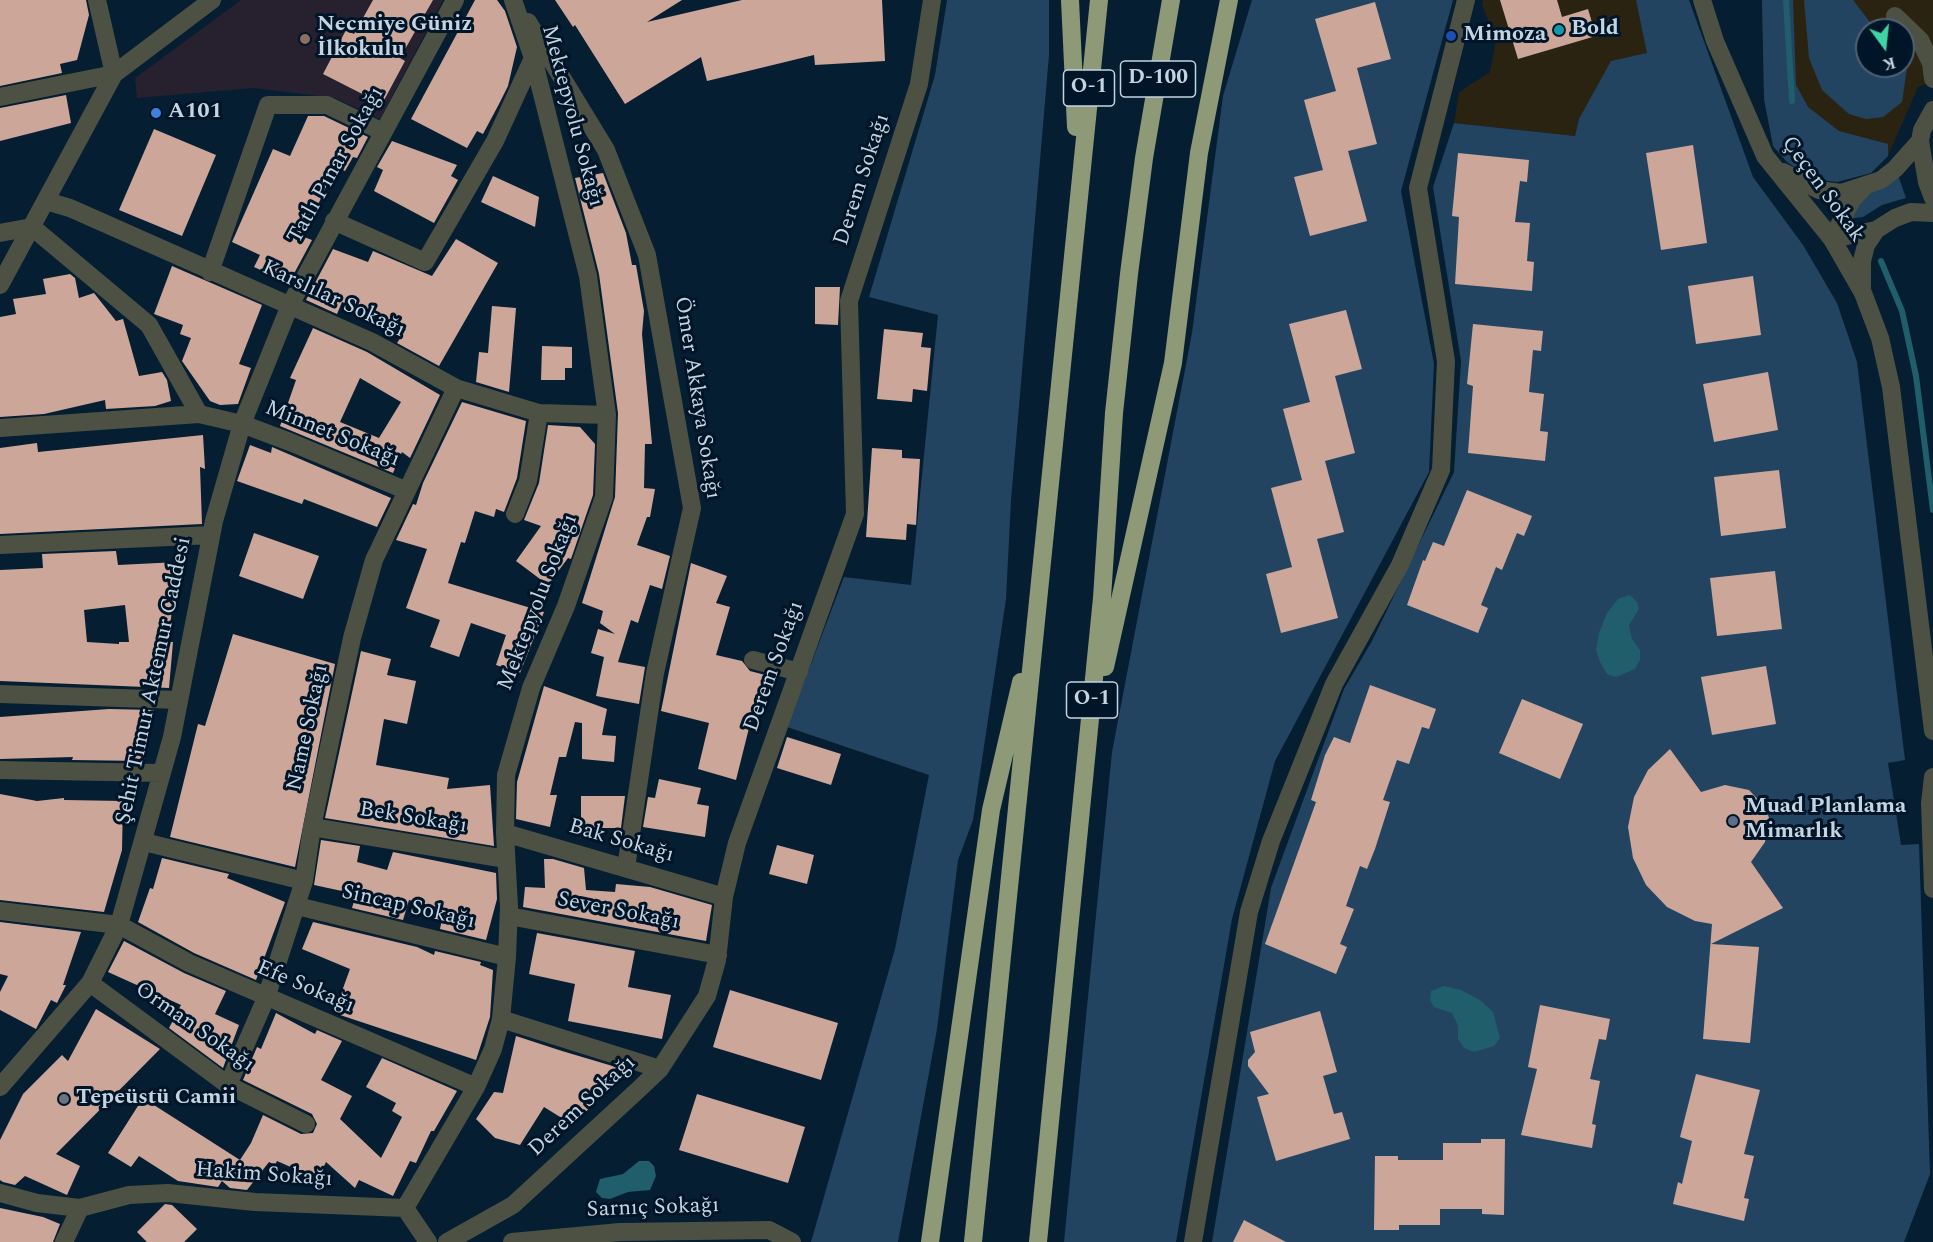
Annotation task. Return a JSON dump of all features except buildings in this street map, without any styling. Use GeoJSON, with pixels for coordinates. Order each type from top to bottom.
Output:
{"type":"FeatureCollection","features":[{"type":"Feature","properties":{"kind":"highway"},"geometry":{"type":"LineString","coordinates":[[1070,0],[1079,176]]}},
{"type":"Feature","properties":{"kind":"highway","name":"O-1"},"geometry":{"type":"LineString","coordinates":[[973,1242],[1079,176],[1099,0]]}},
{"type":"Feature","properties":{"kind":"highway","name":"O-1"},"geometry":{"type":"LineString","coordinates":[[1038,1242],[1102,598],[1114,413],[1144,158],[1159,0]]}},
{"type":"Feature","properties":{"kind":"highway","name":"D-100"},"geometry":{"type":"LineString","coordinates":[[1144,158],[1172,0]]}},
{"type":"Feature","properties":{"kind":"highway"},"geometry":{"type":"LineString","coordinates":[[1087,748],[1173,363],[1199,153],[1229,0]]}},
{"type":"Feature","properties":{"kind":"highway"},"geometry":{"type":"LineString","coordinates":[[930,1242],[991,810],[1037,612]]}},
{"type":"Feature","properties":{"kind":"highway"},"geometry":{"type":"LineString","coordinates":[[924,1242],[939,1176]]}},
{"type":"Feature","properties":{"kind":"street"},"geometry":{"type":"LineString","coordinates":[[97,0],[114,74]]}},
{"type":"Feature","properties":{"kind":"street"},"geometry":{"type":"LineString","coordinates":[[0,285],[114,74],[212,0]]}},
{"type":"Feature","properties":{"kind":"street","name":"Tatlı Pınar Sokağı"},"geometry":{"type":"LineString","coordinates":[[242,424],[290,305],[455,0]]}},
{"type":"Feature","properties":{"kind":"street","name":"Mektepyolu Sokağı"},"geometry":{"type":"LineString","coordinates":[[405,1208],[476,1087],[493,1049],[501,1019],[509,916],[505,832],[506,775],[531,688],[566,606],[604,497],[607,415],[588,276],[533,58],[514,0]]}},
{"type":"Feature","properties":{"kind":"street","name":"Ömer Akkaya Sokağı"},"geometry":{"type":"LineString","coordinates":[[514,0],[606,150],[647,255],[692,508],[655,673],[626,868]]}},
{"type":"Feature","properties":{"kind":"street","name":"Derem Sokağı"},"geometry":{"type":"LineString","coordinates":[[447,1242],[513,1205],[660,1069],[706,996],[718,955],[724,897],[737,843],[855,514],[849,301],[919,84],[932,0]]}},
{"type":"Feature","properties":{"kind":"street"},"geometry":{"type":"LineString","coordinates":[[1193,1242],[1249,912],[1271,841],[1335,684],[1400,565],[1441,470],[1446,361],[1418,188],[1466,0]]}},
{"type":"Feature","properties":{"kind":"street","name":"Çeçen Sokak"},"geometry":{"type":"LineString","coordinates":[[1702,0],[1715,41],[1765,156],[1832,239],[1863,293],[1880,338],[1891,387],[1933,731]]}},
{"type":"Feature","properties":{"kind":"street"},"geometry":{"type":"LineString","coordinates":[[1933,32],[1895,16],[1920,40],[1931,63],[1933,79]]}},
{"type":"Feature","properties":{"kind":"street"},"geometry":{"type":"LineString","coordinates":[[334,221],[425,262],[495,141],[533,58]]}},
{"type":"Feature","properties":{"kind":"street"},"geometry":{"type":"LineString","coordinates":[[0,98],[114,74]]}},
{"type":"Feature","properties":{"kind":"street"},"geometry":{"type":"LineString","coordinates":[[1765,156],[1782,172],[1819,190],[1841,194],[1865,186],[1881,180],[1896,169],[1920,141],[1933,97]]}},
{"type":"Feature","properties":{"kind":"street"},"geometry":{"type":"LineString","coordinates":[[210,272],[268,105],[327,105],[383,132]]}},
{"type":"Feature","properties":{"kind":"street"},"geometry":{"type":"LineString","coordinates":[[1920,141],[1927,182],[1933,198]]}},
{"type":"Feature","properties":{"kind":"street"},"geometry":{"type":"LineString","coordinates":[[1832,239],[1848,207],[1865,186]]}},
{"type":"Feature","properties":{"kind":"street","name":"Karslılar Sokağı"},"geometry":{"type":"LineString","coordinates":[[46,201],[70,208],[372,342],[456,388],[539,413],[607,415]]}},
{"type":"Feature","properties":{"kind":"street"},"geometry":{"type":"LineString","coordinates":[[1832,239],[1876,230],[1895,218],[1911,212],[1933,213]]}},
{"type":"Feature","properties":{"kind":"street"},"geometry":{"type":"LineString","coordinates":[[0,233],[32,227]]}},
{"type":"Feature","properties":{"kind":"street"},"geometry":{"type":"LineString","coordinates":[[32,227],[149,325],[200,414]]}},
{"type":"Feature","properties":{"kind":"street"},"geometry":{"type":"LineString","coordinates":[[1863,293],[1862,261],[1866,245],[1876,230]]}},
{"type":"Feature","properties":{"kind":"street","name":"Name Sokağı"},"geometry":{"type":"LineString","coordinates":[[228,1085],[266,998],[297,906],[304,880],[312,827],[362,602],[374,560],[405,490],[456,388]]}},
{"type":"Feature","properties":{"kind":"street"},"geometry":{"type":"LineString","coordinates":[[515,514],[528,481],[539,413]]}},
{"type":"Feature","properties":{"kind":"street","name":"Minnet Sokağı"},"geometry":{"type":"LineString","coordinates":[[0,429],[200,414],[242,424],[405,490]]}},
{"type":"Feature","properties":{"kind":"street","name":"Şehit Timur Aktemur Caddesi"},"geometry":{"type":"LineString","coordinates":[[1,1083],[90,983],[119,925],[162,773],[179,700],[211,535],[242,424]]}},
{"type":"Feature","properties":{"kind":"street"},"geometry":{"type":"LineString","coordinates":[[0,545],[211,535]]}},
{"type":"Feature","properties":{"kind":"street"},"geometry":{"type":"LineString","coordinates":[[753,660],[799,672]]}},
{"type":"Feature","properties":{"kind":"street"},"geometry":{"type":"LineString","coordinates":[[0,694],[179,700]]}},
{"type":"Feature","properties":{"kind":"street"},"geometry":{"type":"LineString","coordinates":[[0,770],[162,773]]}},
{"type":"Feature","properties":{"kind":"street"},"geometry":{"type":"LineString","coordinates":[[1933,777],[1930,803],[1933,889]]}},
{"type":"Feature","properties":{"kind":"street","name":"Bek Sokağı"},"geometry":{"type":"LineString","coordinates":[[312,827],[506,859]]}},
{"type":"Feature","properties":{"kind":"street","name":"Bak Sokağı"},"geometry":{"type":"LineString","coordinates":[[505,832],[724,897]]}},
{"type":"Feature","properties":{"kind":"street"},"geometry":{"type":"LineString","coordinates":[[144,842],[304,880]]}},
{"type":"Feature","properties":{"kind":"street","name":"Sincap Sokağı"},"geometry":{"type":"LineString","coordinates":[[297,906],[507,957]]}},
{"type":"Feature","properties":{"kind":"street"},"geometry":{"type":"LineString","coordinates":[[0,911],[119,925]]}},
{"type":"Feature","properties":{"kind":"street","name":"Sever Sokağı"},"geometry":{"type":"LineString","coordinates":[[509,916],[718,955]]}},
{"type":"Feature","properties":{"kind":"street","name":"Efe Sokağı"},"geometry":{"type":"LineString","coordinates":[[119,925],[189,963],[266,998],[476,1087]]}},
{"type":"Feature","properties":{"kind":"street","name":"Orman Sokağı"},"geometry":{"type":"LineString","coordinates":[[90,983],[228,1085],[306,1124]]}},
{"type":"Feature","properties":{"kind":"street"},"geometry":{"type":"LineString","coordinates":[[501,1019],[660,1069]]}},
{"type":"Feature","properties":{"kind":"street","name":"Hakim Sokağı"},"geometry":{"type":"LineString","coordinates":[[0,1193],[37,1203],[80,1208],[129,1195],[168,1193],[255,1202],[405,1208]]}},
{"type":"Feature","properties":{"kind":"street"},"geometry":{"type":"LineString","coordinates":[[64,1242],[80,1208]]}},
{"type":"Feature","properties":{"kind":"street"},"geometry":{"type":"LineString","coordinates":[[405,1208],[428,1242]]}},
{"type":"Feature","properties":{"kind":"street","name":"Sarnıç Sokağı"},"geometry":{"type":"LineString","coordinates":[[512,1242],[620,1232],[769,1230],[792,1242]]}},
{"type":"Feature","properties":{"kind":"shaded area","name":"Necmiye Güniz İlkokulu"},"geometry":{"type":"Polygon","coordinates":[[[241,0],[443,0],[380,119],[335,98],[253,88],[137,98],[135,78],[241,0]]]}},
{"type":"Feature","properties":{"kind":"shaded area"},"geometry":{"type":"Polygon","coordinates":[[[947,0],[1049,0],[1049,55],[1011,500],[1006,599],[973,820],[958,860],[937,1029],[898,1242],[811,1242],[895,949],[929,775],[787,727],[844,577],[911,585],[938,315],[869,297],[935,75],[947,0]]]}},
{"type":"Feature","properties":{"kind":"shaded area"},"geometry":{"type":"Polygon","coordinates":[[[1252,0],[1453,0],[1401,191],[1434,364],[1429,472],[1275,761],[1232,919],[1176,1242],[1064,1242],[1112,752],[1192,333],[1223,96],[1252,0]]]}},
{"type":"Feature","properties":{"kind":"shaded area"},"geometry":{"type":"Polygon","coordinates":[[[1483,0],[1636,0],[1648,53],[1579,119],[1575,136],[1454,123],[1459,92],[1490,72],[1496,40],[1482,5],[1483,0]]]}},
{"type":"Feature","properties":{"kind":"shaded area"},"geometry":{"type":"Polygon","coordinates":[[[1636,0],[1689,0],[1753,177],[1803,245],[1837,303],[1857,362],[1905,760],[1888,763],[1901,845],[1919,844],[1930,1174],[1904,1242],[1212,1242],[1271,888],[1344,689],[1372,641],[1454,472],[1461,361],[1433,187],[1454,123],[1575,136],[1579,119],[1611,61],[1647,53],[1636,0]]]}},
{"type":"Feature","properties":{"kind":"shaded area"},"geometry":{"type":"Polygon","coordinates":[[[1762,0],[1933,0],[1933,81],[1918,87],[1888,156],[1871,173],[1837,182],[1787,162],[1773,146],[1764,99],[1762,0]]]}},
{"type":"Feature","properties":{"kind":"shaded area"},"geometry":{"type":"Polygon","coordinates":[[[1762,0],[1793,0],[1796,85],[1808,107],[1839,131],[1888,144],[1888,156],[1871,173],[1837,182],[1812,179],[1787,162],[1773,146],[1764,99],[1762,0]]]}},
{"type":"Feature","properties":{"kind":"shaded area"},"geometry":{"type":"Polygon","coordinates":[[[1804,0],[1853,0],[1867,18],[1855,18],[1855,78],[1906,78],[1902,102],[1883,117],[1866,119],[1849,114],[1822,90],[1809,58],[1804,0]]]}},
{"type":"Feature","properties":{"kind":"shaded area"},"geometry":{"type":"Polygon","coordinates":[[[1898,175],[1906,198],[1882,205],[1863,217],[1848,219],[1865,195],[1898,175]]]}},
{"type":"Feature","properties":{"kind":"shaded area"},"geometry":{"type":"Polygon","coordinates":[[[1630,595],[1637,602],[1639,609],[1629,625],[1632,639],[1640,650],[1640,660],[1635,669],[1616,677],[1607,674],[1596,650],[1599,633],[1607,613],[1618,599],[1630,595]]]}},
{"type":"Feature","properties":{"kind":"shaded area"},"geometry":{"type":"Polygon","coordinates":[[[1444,986],[1461,990],[1480,1000],[1493,1012],[1500,1038],[1494,1046],[1474,1052],[1464,1048],[1458,1039],[1458,1026],[1452,1013],[1434,1007],[1430,1000],[1431,991],[1444,986]]]}},
{"type":"Feature","properties":{"kind":"shaded area"},"geometry":{"type":"Polygon","coordinates":[[[639,1161],[649,1161],[654,1166],[656,1176],[650,1190],[628,1192],[610,1199],[602,1198],[596,1192],[600,1179],[623,1174],[639,1161]]]}},
{"type":"Feature","properties":{"kind":"waterway"},"geometry":{"type":"LineString","coordinates":[[1786,0],[1792,101]]}},
{"type":"Feature","properties":{"kind":"waterway"},"geometry":{"type":"LineString","coordinates":[[1881,261],[1902,311],[1916,376],[1933,510]]}},
{"type":"Feature","properties":{"kind":"place","name":"Bold"},"geometry":{"type":"Point","coordinates":[1559,30]}},
{"type":"Feature","properties":{"kind":"place","name":"Mimoza"},"geometry":{"type":"Point","coordinates":[1451,36]}},
{"type":"Feature","properties":{"kind":"place","name":"Necmiye Güniz İlkokulu"},"geometry":{"type":"Point","coordinates":[305,39]}},
{"type":"Feature","properties":{"kind":"place","name":"A101"},"geometry":{"type":"Point","coordinates":[156,113]}},
{"type":"Feature","properties":{"kind":"place","name":"Muad Planlama Mimarlık"},"geometry":{"type":"Point","coordinates":[1733,821]}},
{"type":"Feature","properties":{"kind":"place","name":"Tepeüstü Camii"},"geometry":{"type":"Point","coordinates":[64,1099]}}]}
